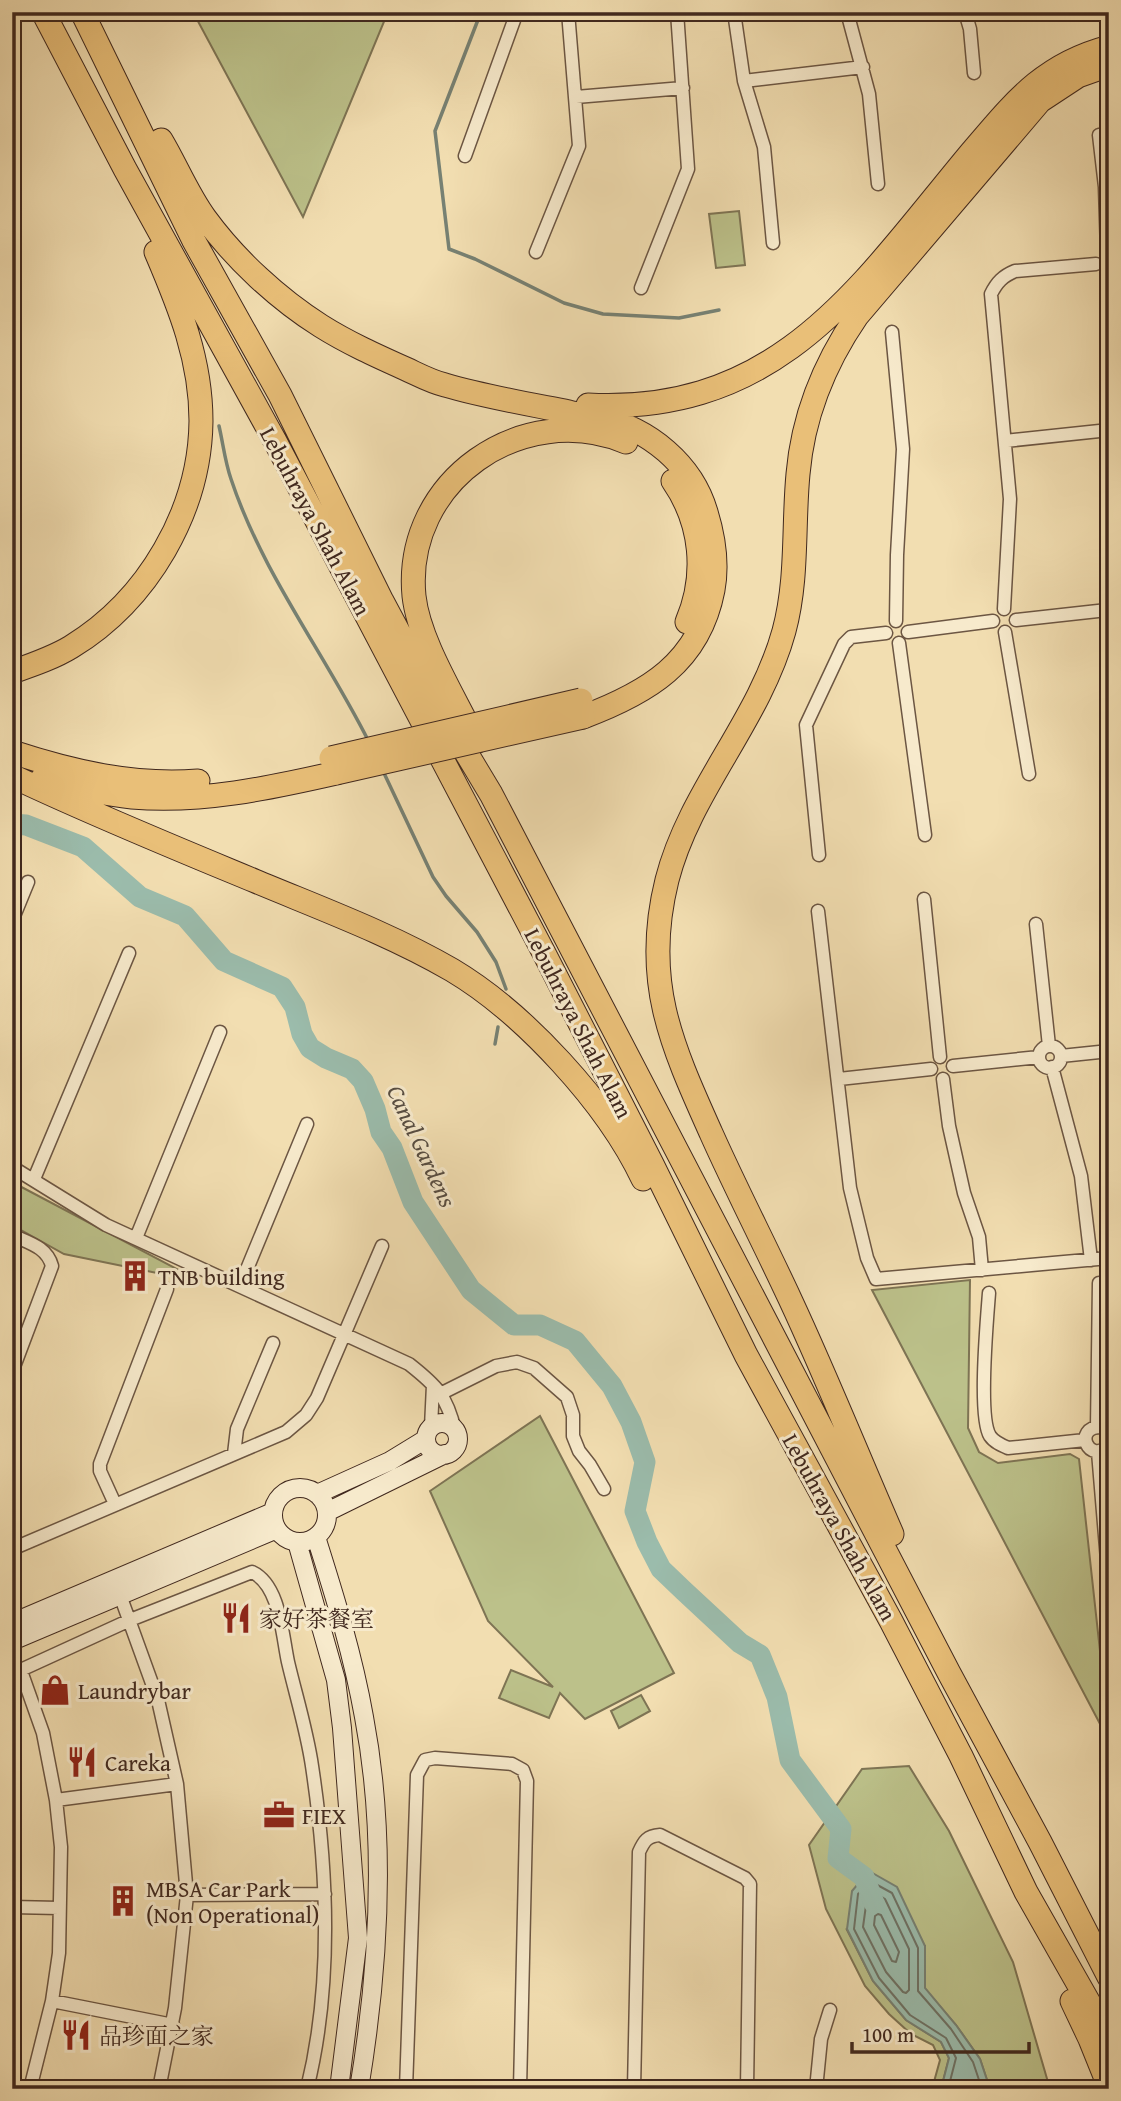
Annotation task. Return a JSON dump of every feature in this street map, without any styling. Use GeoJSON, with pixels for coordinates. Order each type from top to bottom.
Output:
{"type":"FeatureCollection","features":[{"type":"Feature","properties":{"kind":"highway","name":"Lebuhraya Shah Alam"},"geometry":{"type":"LineString","coordinates":[[43,12],[125,169],[275,441],[652,1164],[746,1355],[961,1756],[1026,1892],[1109,2038]]}},
{"type":"Feature","properties":{"kind":"highway","name":"Lebuhraya Shah Alam"},"geometry":{"type":"LineString","coordinates":[[82,12],[194,242],[280,396],[382,601],[437,704],[491,794],[1109,1977]]}},
{"type":"Feature","properties":{"kind":"highway"},"geometry":{"type":"LineString","coordinates":[[529,403],[618,407],[672,400],[703,393],[730,382],[788,352],[840,307],[986,136],[1042,77],[1060,65],[1109,47]]}},
{"type":"Feature","properties":{"kind":"highway"},"geometry":{"type":"LineString","coordinates":[[12,774],[133,797],[224,794],[275,787],[334,766],[582,708],[642,691],[668,673],[686,652],[705,615],[715,573],[713,537],[704,504],[680,465],[658,443],[610,421],[476,394],[441,384],[343,340],[291,305],[229,247],[204,217],[163,144],[103,52]]}},
{"type":"Feature","properties":{"kind":"highway"},"geometry":{"type":"LineString","coordinates":[[949,1673],[933,1620],[899,1552],[799,1317],[682,1067],[663,1006],[658,939],[667,881],[689,818],[760,696],[783,634],[794,579],[797,477],[803,434],[829,362],[857,316],[1034,107],[1065,82],[1092,69],[1109,65]]}},
{"type":"Feature","properties":{"kind":"highway"},"geometry":{"type":"LineString","coordinates":[[12,672],[71,647],[112,615],[143,583],[167,547],[186,504],[197,463],[201,421],[190,338],[125,169]]}},
{"type":"Feature","properties":{"kind":"highway"},"geometry":{"type":"LineString","coordinates":[[491,794],[481,751],[425,638],[418,616],[413,580],[421,539],[442,494],[474,461],[496,447],[532,433],[565,430],[592,432],[607,435],[640,449],[669,475],[678,488],[696,534],[699,551],[696,589],[690,613],[677,639],[650,669],[582,708]]}},
{"type":"Feature","properties":{"kind":"highway"},"geometry":{"type":"LineString","coordinates":[[12,752],[66,770],[112,778],[154,781],[227,778],[334,766]]}},
{"type":"Feature","properties":{"kind":"highway"},"geometry":{"type":"LineString","coordinates":[[12,774],[90,813],[402,943],[454,971],[495,999],[560,1061],[615,1130],[640,1172],[672,1241],[746,1355]]}},
{"type":"Feature","properties":{"kind":"highway"},"geometry":{"type":"LineString","coordinates":[[1026,1892],[1051,1961],[1090,2039],[1109,2086]]}},
{"type":"Feature","properties":{"kind":"street"},"geometry":{"type":"LineString","coordinates":[[465,156],[517,12]]}},
{"type":"Feature","properties":{"kind":"street"},"geometry":{"type":"LineString","coordinates":[[537,252],[579,146],[568,12]]}},
{"type":"Feature","properties":{"kind":"street"},"geometry":{"type":"LineString","coordinates":[[641,288],[688,169],[677,12]]}},
{"type":"Feature","properties":{"kind":"street"},"geometry":{"type":"LineString","coordinates":[[734,12],[744,81],[764,147],[773,243]]}},
{"type":"Feature","properties":{"kind":"street"},"geometry":{"type":"LineString","coordinates":[[847,12],[869,94],[877,184]]}},
{"type":"Feature","properties":{"kind":"street"},"geometry":{"type":"LineString","coordinates":[[965,12],[970,29],[974,73]]}},
{"type":"Feature","properties":{"kind":"street"},"geometry":{"type":"LineString","coordinates":[[744,81],[863,66]]}},
{"type":"Feature","properties":{"kind":"street"},"geometry":{"type":"LineString","coordinates":[[576,97],[683,88]]}},
{"type":"Feature","properties":{"kind":"street"},"geometry":{"type":"LineString","coordinates":[[1100,135],[1108,251],[1098,257],[1096,264],[1102,273],[1109,275],[1109,395]]}},
{"type":"Feature","properties":{"kind":"street"},"geometry":{"type":"LineString","coordinates":[[1004,609],[1010,499],[991,294],[1004,276],[1015,271],[1096,264]]}},
{"type":"Feature","properties":{"kind":"street"},"geometry":{"type":"LineString","coordinates":[[892,332],[903,449],[896,621]]}},
{"type":"Feature","properties":{"kind":"street"},"geometry":{"type":"LineString","coordinates":[[1005,441],[1109,430]]}},
{"type":"Feature","properties":{"kind":"street"},"geometry":{"type":"LineString","coordinates":[[1004,609],[1011,611],[1016,620],[1012,629],[1005,632],[996,628],[993,621],[998,611],[1004,609]]}},
{"type":"Feature","properties":{"kind":"street"},"geometry":{"type":"LineString","coordinates":[[1016,620],[1108,610]]}},
{"type":"Feature","properties":{"kind":"street"},"geometry":{"type":"LineString","coordinates":[[896,621],[903,623],[908,632],[906,638],[899,643]]}},
{"type":"Feature","properties":{"kind":"street"},"geometry":{"type":"LineString","coordinates":[[896,621],[888,627],[886,633],[889,640],[899,643]]}},
{"type":"Feature","properties":{"kind":"street"},"geometry":{"type":"LineString","coordinates":[[908,632],[993,621]]}},
{"type":"Feature","properties":{"kind":"street"},"geometry":{"type":"LineString","coordinates":[[1005,632],[1029,774]]}},
{"type":"Feature","properties":{"kind":"street"},"geometry":{"type":"LineString","coordinates":[[819,855],[806,725],[844,644],[851,637],[886,633]]}},
{"type":"Feature","properties":{"kind":"street"},"geometry":{"type":"LineString","coordinates":[[899,643],[925,835]]}},
{"type":"Feature","properties":{"kind":"street"},"geometry":{"type":"LineString","coordinates":[[12,921],[28,882]]}},
{"type":"Feature","properties":{"kind":"street"},"geometry":{"type":"LineString","coordinates":[[924,899],[940,1057]]}},
{"type":"Feature","properties":{"kind":"street"},"geometry":{"type":"LineString","coordinates":[[818,911],[850,1188],[867,1258],[876,1279],[1109,1258]]}},
{"type":"Feature","properties":{"kind":"street"},"geometry":{"type":"LineString","coordinates":[[1037,924],[1049,1046]]}},
{"type":"Feature","properties":{"kind":"street"},"geometry":{"type":"LineString","coordinates":[[34,1179],[130,953]]}},
{"type":"Feature","properties":{"kind":"street"},"geometry":{"type":"LineString","coordinates":[[136,1238],[220,1032]]}},
{"type":"Feature","properties":{"kind":"street"},"geometry":{"type":"LineString","coordinates":[[1049,1046],[1056,1047],[1061,1056],[1058,1065],[1052,1068],[1042,1064],[1039,1057],[1041,1051],[1049,1046]]}},
{"type":"Feature","properties":{"kind":"street"},"geometry":{"type":"LineString","coordinates":[[1061,1056],[1109,1051]]}},
{"type":"Feature","properties":{"kind":"street"},"geometry":{"type":"LineString","coordinates":[[931,1069],[934,1060],[940,1057],[947,1058],[953,1066]]}},
{"type":"Feature","properties":{"kind":"street"},"geometry":{"type":"LineString","coordinates":[[953,1066],[1039,1057]]}},
{"type":"Feature","properties":{"kind":"street"},"geometry":{"type":"LineString","coordinates":[[931,1069],[936,1077],[943,1079],[949,1076],[953,1066]]}},
{"type":"Feature","properties":{"kind":"street"},"geometry":{"type":"LineString","coordinates":[[1052,1068],[1081,1176],[1091,1260]]}},
{"type":"Feature","properties":{"kind":"street"},"geometry":{"type":"LineString","coordinates":[[839,1079],[931,1069]]}},
{"type":"Feature","properties":{"kind":"street"},"geometry":{"type":"LineString","coordinates":[[943,1079],[949,1126],[964,1193],[979,1237],[982,1270]]}},
{"type":"Feature","properties":{"kind":"street"},"geometry":{"type":"LineString","coordinates":[[240,1286],[307,1124]]}},
{"type":"Feature","properties":{"kind":"street"},"geometry":{"type":"LineString","coordinates":[[12,1167],[106,1225],[409,1364],[437,1389],[447,1402],[456,1431],[456,1445],[445,1454],[327,1512]]}},
{"type":"Feature","properties":{"kind":"street"},"geometry":{"type":"LineString","coordinates":[[12,1235],[43,1249],[50,1257],[52,1266],[12,1372]]}},
{"type":"Feature","properties":{"kind":"street"},"geometry":{"type":"LineString","coordinates":[[12,1549],[286,1432],[306,1415],[327,1376],[382,1246]]}},
{"type":"Feature","properties":{"kind":"street"},"geometry":{"type":"LineString","coordinates":[[1100,1283],[1103,1430],[1090,1430],[1085,1440],[1088,1447],[1104,1448],[1109,1584]]}},
{"type":"Feature","properties":{"kind":"street"},"geometry":{"type":"LineString","coordinates":[[116,1504],[100,1471],[100,1464],[167,1289]]}},
{"type":"Feature","properties":{"kind":"street"},"geometry":{"type":"LineString","coordinates":[[989,1293],[984,1372],[986,1425],[989,1435],[1008,1448],[1085,1440]]}},
{"type":"Feature","properties":{"kind":"street"},"geometry":{"type":"LineString","coordinates":[[234,1454],[237,1429],[273,1343]]}},
{"type":"Feature","properties":{"kind":"street"},"geometry":{"type":"LineString","coordinates":[[437,1389],[496,1366],[517,1362],[534,1368],[567,1397],[573,1415],[573,1436],[576,1444],[604,1489]]}},
{"type":"Feature","properties":{"kind":"street"},"geometry":{"type":"LineString","coordinates":[[437,1389],[429,1433],[432,1451],[445,1454]]}},
{"type":"Feature","properties":{"kind":"street"},"geometry":{"type":"LineString","coordinates":[[317,1494],[390,1461],[442,1423],[452,1426],[456,1431]]}},
{"type":"Feature","properties":{"kind":"street"},"geometry":{"type":"LineString","coordinates":[[294,1489],[310,1490],[317,1494],[327,1512],[324,1526],[316,1537],[297,1542],[289,1540],[275,1520],[280,1497],[294,1489]]}},
{"type":"Feature","properties":{"kind":"street"},"geometry":{"type":"LineString","coordinates":[[12,1641],[120,1595],[275,1520]]}},
{"type":"Feature","properties":{"kind":"street"},"geometry":{"type":"LineString","coordinates":[[12,1623],[275,1520]]}},
{"type":"Feature","properties":{"kind":"street"},"geometry":{"type":"LineString","coordinates":[[316,1537],[343,1620],[355,1670],[365,1720],[376,1823],[377,1936],[359,2089]]}},
{"type":"Feature","properties":{"kind":"street"},"geometry":{"type":"LineString","coordinates":[[297,1542],[336,1680],[343,1741],[358,1938],[339,2089]]}},
{"type":"Feature","properties":{"kind":"street"},"geometry":{"type":"LineString","coordinates":[[30,2089],[52,2001],[59,1953],[61,1847],[43,1733],[17,1673],[130,1620],[252,1572],[266,1581],[276,1608],[312,1763],[325,1894],[325,1962],[318,2028],[307,2089]]}},
{"type":"Feature","properties":{"kind":"street"},"geometry":{"type":"LineString","coordinates":[[120,1595],[158,1700],[177,1784],[187,1895],[173,2025],[159,2089]]}},
{"type":"Feature","properties":{"kind":"street"},"geometry":{"type":"LineString","coordinates":[[406,2089],[418,1775],[425,1760],[435,1758],[512,1764],[523,1770],[527,1781],[520,2089]]}},
{"type":"Feature","properties":{"kind":"street"},"geometry":{"type":"LineString","coordinates":[[55,1800],[177,1784]]}},
{"type":"Feature","properties":{"kind":"street"},"geometry":{"type":"LineString","coordinates":[[634,2089],[639,1852],[643,1841],[660,1835],[745,1878],[750,1884],[747,2089]]}},
{"type":"Feature","properties":{"kind":"street"},"geometry":{"type":"LineString","coordinates":[[187,1895],[325,1894]]}},
{"type":"Feature","properties":{"kind":"street"},"geometry":{"type":"LineString","coordinates":[[12,1907],[59,1908]]}},
{"type":"Feature","properties":{"kind":"street"},"geometry":{"type":"LineString","coordinates":[[52,2001],[173,2025]]}},
{"type":"Feature","properties":{"kind":"street"},"geometry":{"type":"LineString","coordinates":[[816,2089],[821,2039],[830,2010]]}},
{"type":"Feature","properties":{"kind":"green space"},"geometry":{"type":"Polygon","coordinates":[[[193,12],[388,12],[303,217],[193,12]]]}},
{"type":"Feature","properties":{"kind":"green space"},"geometry":{"type":"Polygon","coordinates":[[[739,211],[745,265],[716,268],[709,214],[739,211]]]}},
{"type":"Feature","properties":{"kind":"green space"},"geometry":{"type":"Polygon","coordinates":[[[12,1182],[190,1276],[157,1273],[64,1254],[12,1225],[12,1182]]]}},
{"type":"Feature","properties":{"kind":"green space"},"geometry":{"type":"Polygon","coordinates":[[[970,1280],[968,1428],[979,1452],[998,1463],[1070,1454],[1079,1459],[1100,1651],[1109,1651],[1109,1741],[872,1290],[970,1280]]]}},
{"type":"Feature","properties":{"kind":"green space"},"geometry":{"type":"Polygon","coordinates":[[[540,1416],[674,1673],[585,1719],[560,1693],[549,1718],[499,1698],[511,1670],[553,1687],[488,1621],[430,1491],[540,1416]]]}},
{"type":"Feature","properties":{"kind":"green space"},"geometry":{"type":"Polygon","coordinates":[[[641,1695],[650,1711],[619,1728],[611,1711],[641,1695]]]}},
{"type":"Feature","properties":{"kind":"green space"},"geometry":{"type":"Polygon","coordinates":[[[909,1766],[949,1831],[1013,1962],[1050,2089],[990,2089],[980,2059],[956,2025],[924,1988],[925,1946],[847,1930],[873,1981],[906,2020],[941,2042],[949,2058],[941,2089],[932,2089],[940,2060],[933,2045],[911,2034],[865,1986],[826,1909],[809,1845],[862,1769],[909,1766]]]}},
{"type":"Feature","properties":{"kind":"water"},"geometry":{"type":"Polygon","coordinates":[[[869,1871],[897,1887],[925,1946],[925,1988],[980,2059],[990,2089],[941,2089],[949,2058],[941,2042],[906,2020],[873,1981],[847,1929],[852,1891],[869,1871]]]}},
{"type":"Feature","properties":{"kind":"waterway"},"geometry":{"type":"LineString","coordinates":[[481,12],[435,131],[449,249],[564,303],[603,314],[679,318],[719,310]]}},
{"type":"Feature","properties":{"kind":"waterway"},"geometry":{"type":"LineString","coordinates":[[219,426],[231,479],[259,547],[369,742]]}},
{"type":"Feature","properties":{"kind":"waterway"},"geometry":{"type":"LineString","coordinates":[[383,771],[433,877],[477,932],[496,962],[506,989]]}},
{"type":"Feature","properties":{"kind":"waterway","name":"Canal Gardens"},"geometry":{"type":"LineString","coordinates":[[12,824],[26,825],[83,847],[140,897],[185,916],[224,961],[282,987],[295,1007],[302,1034],[310,1048],[352,1069],[363,1081],[381,1132],[392,1148],[413,1202],[471,1290],[514,1325],[540,1325],[575,1341],[612,1386],[631,1422],[645,1462],[635,1511],[647,1542],[661,1569],[740,1643],[760,1655],[777,1697],[790,1760],[841,1829],[838,1858],[864,1877],[874,1903]]}},
{"type":"Feature","properties":{"kind":"waterway"},"geometry":{"type":"LineString","coordinates":[[495,1044],[498,1027]]}},
{"type":"Feature","properties":{"kind":"place","name":"TNB building"},"geometry":{"type":"Point","coordinates":[135,1276]}},
{"type":"Feature","properties":{"kind":"place","name":"家好茶餐室"},"geometry":{"type":"Point","coordinates":[236,1618]}},
{"type":"Feature","properties":{"kind":"place","name":"Laundrybar"},"geometry":{"type":"Point","coordinates":[55,1690]}},
{"type":"Feature","properties":{"kind":"place","name":"Careka"},"geometry":{"type":"Point","coordinates":[82,1762]}},
{"type":"Feature","properties":{"kind":"place","name":"FIEX"},"geometry":{"type":"Point","coordinates":[279,1815]}},
{"type":"Feature","properties":{"kind":"place","name":"MBSA Car Park (Non Operational)"},"geometry":{"type":"Point","coordinates":[123,1901]}},
{"type":"Feature","properties":{"kind":"place","name":"品珍面之家"},"geometry":{"type":"Point","coordinates":[76,2035]}}]}
